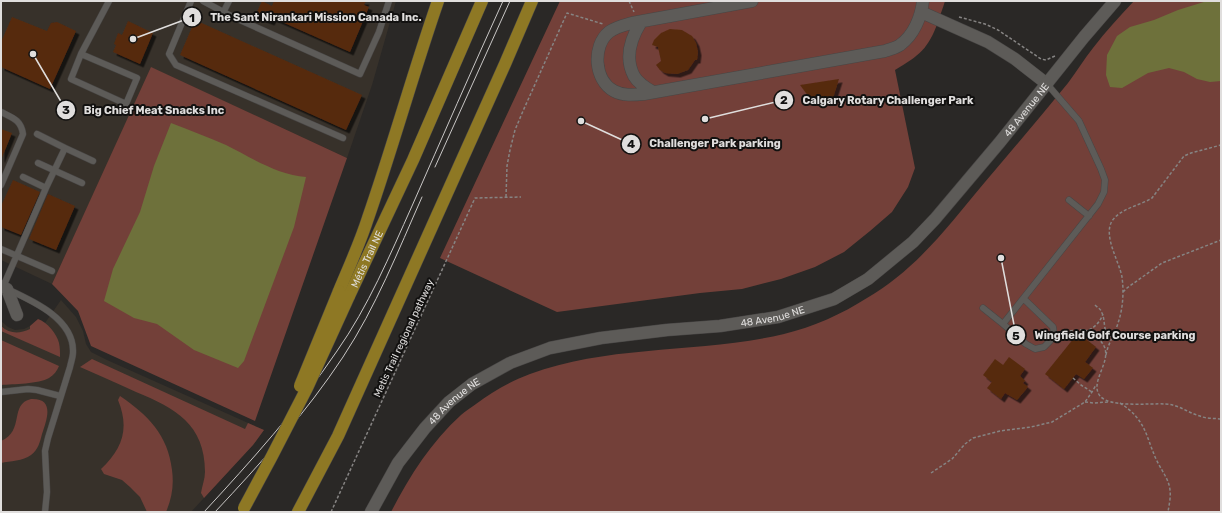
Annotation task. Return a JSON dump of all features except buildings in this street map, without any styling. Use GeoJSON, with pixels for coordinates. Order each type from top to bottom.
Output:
{"type":"FeatureCollection","features":[{"type":"Feature","properties":{"kind":"main road"},"geometry":{"type":"LineString","coordinates":[[344,294],[394,139],[425,36],[438,1]]}},
{"type":"Feature","properties":{"kind":"main road","name":"Métis Trail NE"},"geometry":{"type":"LineString","coordinates":[[242,510],[307,388],[344,294],[413,160],[482,1]]}},
{"type":"Feature","properties":{"kind":"main road"},"geometry":{"type":"LineString","coordinates":[[298,512],[338,436],[532,1]]}},
{"type":"Feature","properties":{"kind":"main road"},"geometry":{"type":"LineString","coordinates":[[505,64],[541,1]]}},
{"type":"Feature","properties":{"kind":"street"},"geometry":{"type":"LineString","coordinates":[[752,1],[638,18],[618,27],[609,32],[602,42],[598,52],[598,65],[602,79],[608,87],[614,91],[632,95],[885,51],[900,45],[909,36],[917,24],[922,6],[988,42],[1015,59],[1047,84]]}},
{"type":"Feature","properties":{"kind":"street","name":"48 Avenue NE"},"geometry":{"type":"LineString","coordinates":[[371,512],[398,463],[425,428],[449,402],[472,384],[510,363],[550,348],[601,338],[667,330],[720,326],[778,317],[834,299],[868,279],[913,242],[935,219],[1115,1]]}},
{"type":"Feature","properties":{"kind":"street"},"geometry":{"type":"LineString","coordinates":[[638,18],[629,48],[629,57],[634,76],[644,87],[653,92]]}},
{"type":"Feature","properties":{"kind":"street"},"geometry":{"type":"LineString","coordinates":[[4,287],[17,315]]}},
{"type":"Feature","properties":{"kind":"lane"},"geometry":{"type":"LineString","coordinates":[[81,54],[137,78],[126,104],[71,79],[81,54],[109,1]]}},
{"type":"Feature","properties":{"kind":"lane"},"geometry":{"type":"LineString","coordinates":[[191,1],[169,54],[176,65],[343,138]]}},
{"type":"Feature","properties":{"kind":"lane"},"geometry":{"type":"LineString","coordinates":[[203,1],[238,19],[360,74],[380,32],[389,1]]}},
{"type":"Feature","properties":{"kind":"lane"},"geometry":{"type":"LineString","coordinates":[[224,11],[229,1]]}},
{"type":"Feature","properties":{"kind":"lane"},"geometry":{"type":"LineString","coordinates":[[1003,324],[1089,216],[1098,204],[1104,192],[1105,180],[1079,121],[1047,84]]}},
{"type":"Feature","properties":{"kind":"lane"},"geometry":{"type":"LineString","coordinates":[[1,112],[16,120],[22,126],[23,134],[1,185]]}},
{"type":"Feature","properties":{"kind":"lane"},"geometry":{"type":"LineString","coordinates":[[37,134],[93,161]]}},
{"type":"Feature","properties":{"kind":"lane"},"geometry":{"type":"LineString","coordinates":[[45,512],[47,492],[45,451],[72,356],[73,350],[71,338],[61,322],[39,305],[4,287],[46,188],[65,148]]}},
{"type":"Feature","properties":{"kind":"lane"},"geometry":{"type":"LineString","coordinates":[[38,163],[82,183]]}},
{"type":"Feature","properties":{"kind":"lane"},"geometry":{"type":"LineString","coordinates":[[23,177],[46,188]]}},
{"type":"Feature","properties":{"kind":"lane"},"geometry":{"type":"LineString","coordinates":[[1069,200],[1089,216]]}},
{"type":"Feature","properties":{"kind":"lane"},"geometry":{"type":"LineString","coordinates":[[1,249],[52,271]]}},
{"type":"Feature","properties":{"kind":"lane"},"geometry":{"type":"LineString","coordinates":[[983,308],[1026,344],[1035,349],[1044,347],[1051,340],[1054,334],[1054,327],[1024,299]]}},
{"type":"Feature","properties":{"kind":"lane"},"geometry":{"type":"LineString","coordinates":[[1,392],[28,389],[60,396]]}},
{"type":"Feature","properties":{"kind":"path"},"geometry":{"type":"LineString","coordinates":[[629,1],[638,18]]}},
{"type":"Feature","properties":{"kind":"path"},"geometry":{"type":"LineString","coordinates":[[521,197],[506,197],[507,166],[510,150],[522,111],[566,13],[604,24]]}},
{"type":"Feature","properties":{"kind":"path"},"geometry":{"type":"LineString","coordinates":[[957,16],[985,24],[998,30],[1041,59],[1046,60],[1056,55]]}},
{"type":"Feature","properties":{"kind":"path"},"geometry":{"type":"LineString","coordinates":[[930,473],[952,459],[965,444],[973,438],[1000,431],[1031,427],[1052,422],[1085,402],[1096,384],[1108,345],[1119,322],[1123,292],[1122,276],[1109,235],[1112,222],[1122,212],[1152,198],[1184,156],[1221,145]]}},
{"type":"Feature","properties":{"kind":"path","name":"Metis Trail regional pathway"},"geometry":{"type":"LineString","coordinates":[[331,512],[475,198],[506,197]]}},
{"type":"Feature","properties":{"kind":"path"},"geometry":{"type":"LineString","coordinates":[[1123,292],[1162,263],[1221,240]]}},
{"type":"Feature","properties":{"kind":"path"},"geometry":{"type":"LineString","coordinates":[[1095,305],[1103,314],[1104,326],[1107,334],[1112,337]]}},
{"type":"Feature","properties":{"kind":"path"},"geometry":{"type":"LineString","coordinates":[[1065,332],[1074,330],[1088,330],[1094,327],[1101,320],[1103,314]]}},
{"type":"Feature","properties":{"kind":"path"},"geometry":{"type":"LineString","coordinates":[[1088,330],[1094,333],[1104,346],[1106,355]]}},
{"type":"Feature","properties":{"kind":"path"},"geometry":{"type":"LineString","coordinates":[[1073,378],[1092,392]]}},
{"type":"Feature","properties":{"kind":"path"},"geometry":{"type":"LineString","coordinates":[[1096,384],[1100,396],[1109,402]]}},
{"type":"Feature","properties":{"kind":"path"},"geometry":{"type":"LineString","coordinates":[[1085,402],[1168,404],[1182,408],[1201,417],[1221,419]]}},
{"type":"Feature","properties":{"kind":"path"},"geometry":{"type":"LineString","coordinates":[[1120,403],[1138,418],[1145,430],[1156,461],[1166,477],[1170,490],[1168,512]]}},
{"type":"Feature","properties":{"kind":"shaded area"},"geometry":{"type":"Polygon","coordinates":[[[1,1],[396,1],[372,85],[347,158],[152,68],[52,284],[1,260],[1,1]]]}},
{"type":"Feature","properties":{"kind":"shaded area"},"geometry":{"type":"Polygon","coordinates":[[[560,1],[945,1],[938,22],[927,45],[911,60],[895,70],[915,168],[908,187],[892,212],[844,252],[815,267],[781,279],[742,289],[700,293],[557,312],[440,258],[560,1]]]}},
{"type":"Feature","properties":{"kind":"shaded area"},"geometry":{"type":"Polygon","coordinates":[[[1134,1],[1221,1],[1221,512],[391,512],[405,486],[430,448],[450,425],[482,400],[516,380],[561,364],[592,358],[624,353],[753,340],[784,334],[806,328],[837,315],[885,286],[917,260],[945,230],[1068,83],[1103,36],[1134,1]]]}},
{"type":"Feature","properties":{"kind":"shaded area"},"geometry":{"type":"Polygon","coordinates":[[[1207,1],[1221,1],[1221,81],[1210,82],[1197,79],[1184,72],[1169,68],[1148,73],[1122,88],[1110,87],[1106,75],[1107,55],[1117,36],[1130,27],[1207,1]]]}},
{"type":"Feature","properties":{"kind":"shaded area"},"geometry":{"type":"Polygon","coordinates":[[[151,67],[347,158],[255,421],[91,346],[78,311],[52,284],[151,67]]]}},
{"type":"Feature","properties":{"kind":"shaded area"},"geometry":{"type":"Polygon","coordinates":[[[171,123],[226,145],[254,160],[285,173],[306,177],[294,227],[244,361],[238,368],[194,350],[157,324],[134,318],[104,301],[113,269],[140,212],[154,166],[171,123]]]}},
{"type":"Feature","properties":{"kind":"shaded area"},"geometry":{"type":"Polygon","coordinates":[[[61,300],[76,317],[83,331],[86,344],[91,352],[264,430],[253,445],[191,512],[1,512],[1,321],[8,327],[15,330],[45,323],[61,300]]]}},
{"type":"Feature","properties":{"kind":"shaded area"},"geometry":{"type":"Polygon","coordinates":[[[38,319],[48,326],[56,336],[60,348],[60,357],[1,331],[1,326],[11,332],[26,331],[30,329],[30,326],[38,319]]]}},
{"type":"Feature","properties":{"kind":"shaded area"},"geometry":{"type":"Polygon","coordinates":[[[1,340],[59,366],[52,376],[45,380],[1,385],[1,340]]]}},
{"type":"Feature","properties":{"kind":"shaded area"},"geometry":{"type":"Polygon","coordinates":[[[92,359],[245,429],[248,423],[264,430],[253,445],[204,498],[201,493],[205,475],[204,455],[200,442],[185,420],[163,404],[80,367],[92,359]]]}},
{"type":"Feature","properties":{"kind":"shaded area"},"geometry":{"type":"Polygon","coordinates":[[[120,396],[148,419],[161,436],[166,446],[170,458],[173,486],[170,502],[166,512],[147,512],[140,497],[130,487],[122,480],[104,474],[101,469],[114,454],[122,438],[122,410],[118,400],[120,396]]]}},
{"type":"Feature","properties":{"kind":"shaded area"},"geometry":{"type":"Polygon","coordinates":[[[31,399],[44,402],[47,410],[46,422],[38,446],[28,457],[1,463],[1,441],[8,437],[13,431],[20,406],[24,402],[31,399]]]}},
{"type":"Feature","properties":{"kind":"tram line"},"geometry":{"type":"LineString","coordinates":[[204,512],[290,414],[322,372],[359,317],[395,243],[503,1]]}},
{"type":"Feature","properties":{"kind":"tram line"},"geometry":{"type":"LineString","coordinates":[[435,167],[510,1]]}},
{"type":"Feature","properties":{"kind":"tram line"},"geometry":{"type":"LineString","coordinates":[[215,512],[298,418],[329,378],[343,357],[376,299],[422,197]]}},
{"type":"Feature","properties":{"kind":"place","name":"The Sant Nirankari Mission Canada Inc."},"geometry":{"type":"Point","coordinates":[133,39]}},
{"type":"Feature","properties":{"kind":"place","name":"Big Chief Meat Snacks Inc"},"geometry":{"type":"Point","coordinates":[33,54]}},
{"type":"Feature","properties":{"kind":"place","name":"Calgary Rotary Challenger Park"},"geometry":{"type":"Point","coordinates":[705,119]}},
{"type":"Feature","properties":{"kind":"place","name":"Challenger Park parking"},"geometry":{"type":"Point","coordinates":[581,121]}},
{"type":"Feature","properties":{"kind":"place","name":"Wingfield Golf Course parking"},"geometry":{"type":"Point","coordinates":[1001,258]}}]}
